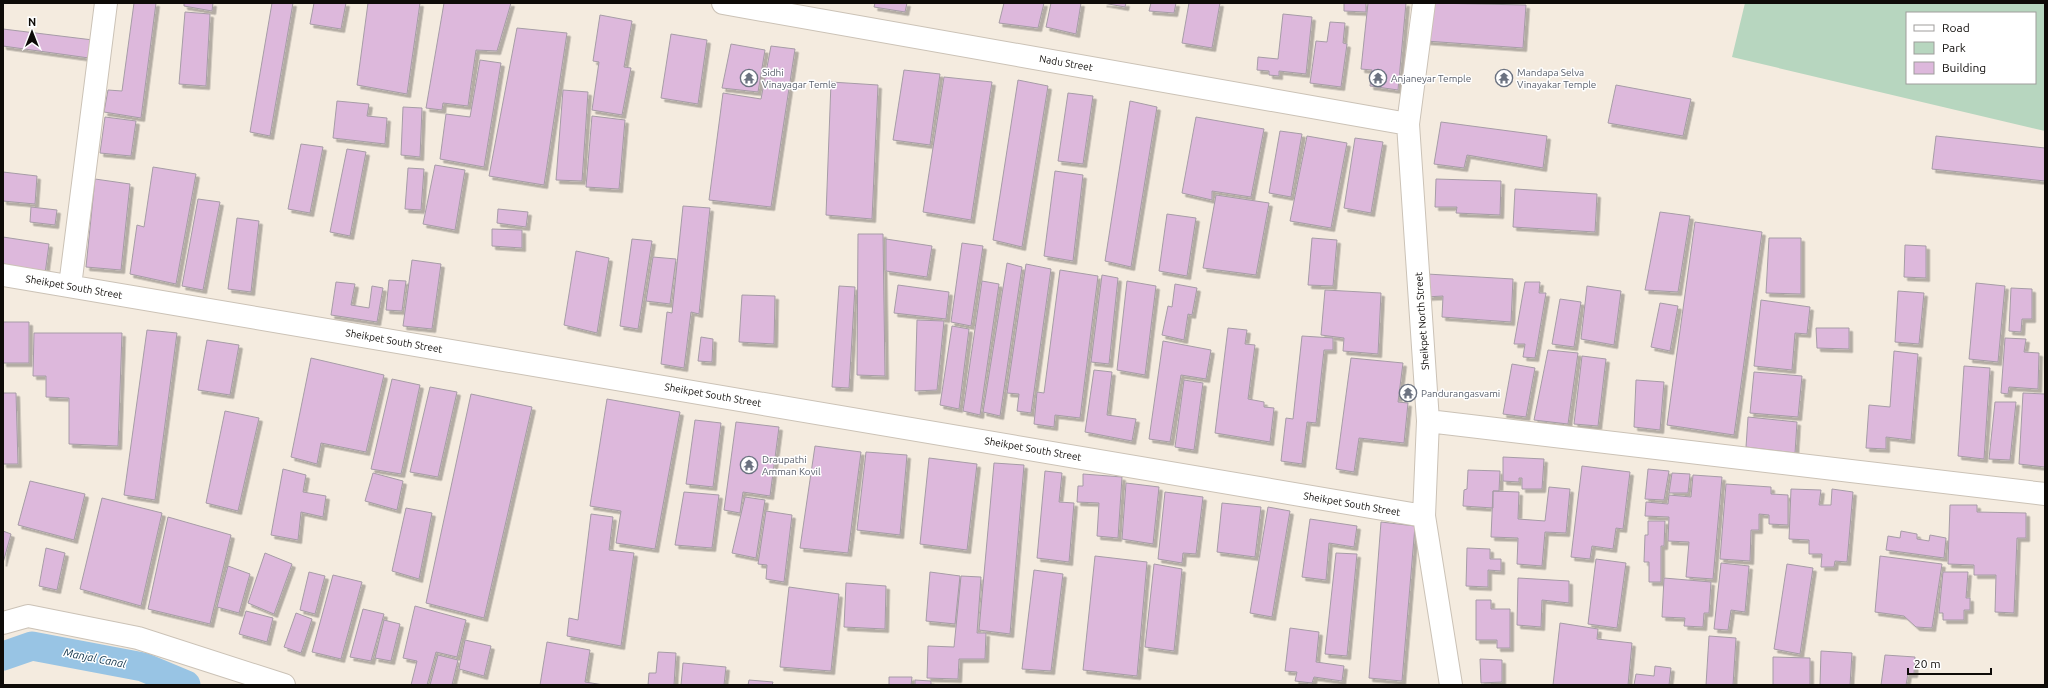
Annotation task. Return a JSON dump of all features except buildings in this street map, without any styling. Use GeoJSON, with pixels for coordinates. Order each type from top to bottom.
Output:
{"type":"FeatureCollection","features":[{"type":"Feature","properties":{"kind":"street"},"geometry":{"type":"LineString","coordinates":[[70,286],[106,3]]}},
{"type":"Feature","properties":{"kind":"street","name":"Nadu Street"},"geometry":{"type":"LineString","coordinates":[[723,3],[1408,124]]}},
{"type":"Feature","properties":{"kind":"street","name":"Sheikpet North Street"},"geometry":{"type":"LineString","coordinates":[[1424,3],[1408,124],[1428,421],[1424,516],[1451,685]]}},
{"type":"Feature","properties":{"kind":"street","name":"Sheikpet South Street"},"geometry":{"type":"LineString","coordinates":[[3,275],[1424,516]]}},
{"type":"Feature","properties":{"kind":"street"},"geometry":{"type":"LineString","coordinates":[[1428,421],[2045,494]]}},
{"type":"Feature","properties":{"kind":"street"},"geometry":{"type":"LineString","coordinates":[[3,623],[28,616],[138,638],[284,685]]}},
{"type":"Feature","properties":{"kind":"green space"},"geometry":{"type":"Polygon","coordinates":[[[1745,3],[2045,3],[2045,131],[1732,57],[1745,3]]]}},
{"type":"Feature","properties":{"kind":"waterway","name":"Manjal Canal"},"geometry":{"type":"LineString","coordinates":[[3,656],[32,646],[143,667],[186,685]]}},
{"type":"Feature","properties":{"kind":"place","name":"Sidhi Vinayagar Temle"},"geometry":{"type":"Point","coordinates":[749,78]}},
{"type":"Feature","properties":{"kind":"place","name":"Anjaneyar Temple"},"geometry":{"type":"Point","coordinates":[1378,78]}},
{"type":"Feature","properties":{"kind":"place","name":"Mandapa Selva Vinayakar Temple"},"geometry":{"type":"Point","coordinates":[1504,78]}},
{"type":"Feature","properties":{"kind":"place","name":"Pandurangasvami"},"geometry":{"type":"Point","coordinates":[1408,393]}},
{"type":"Feature","properties":{"kind":"place","name":"Draupathi Amman Kovil"},"geometry":{"type":"Point","coordinates":[749,465]}}]}
